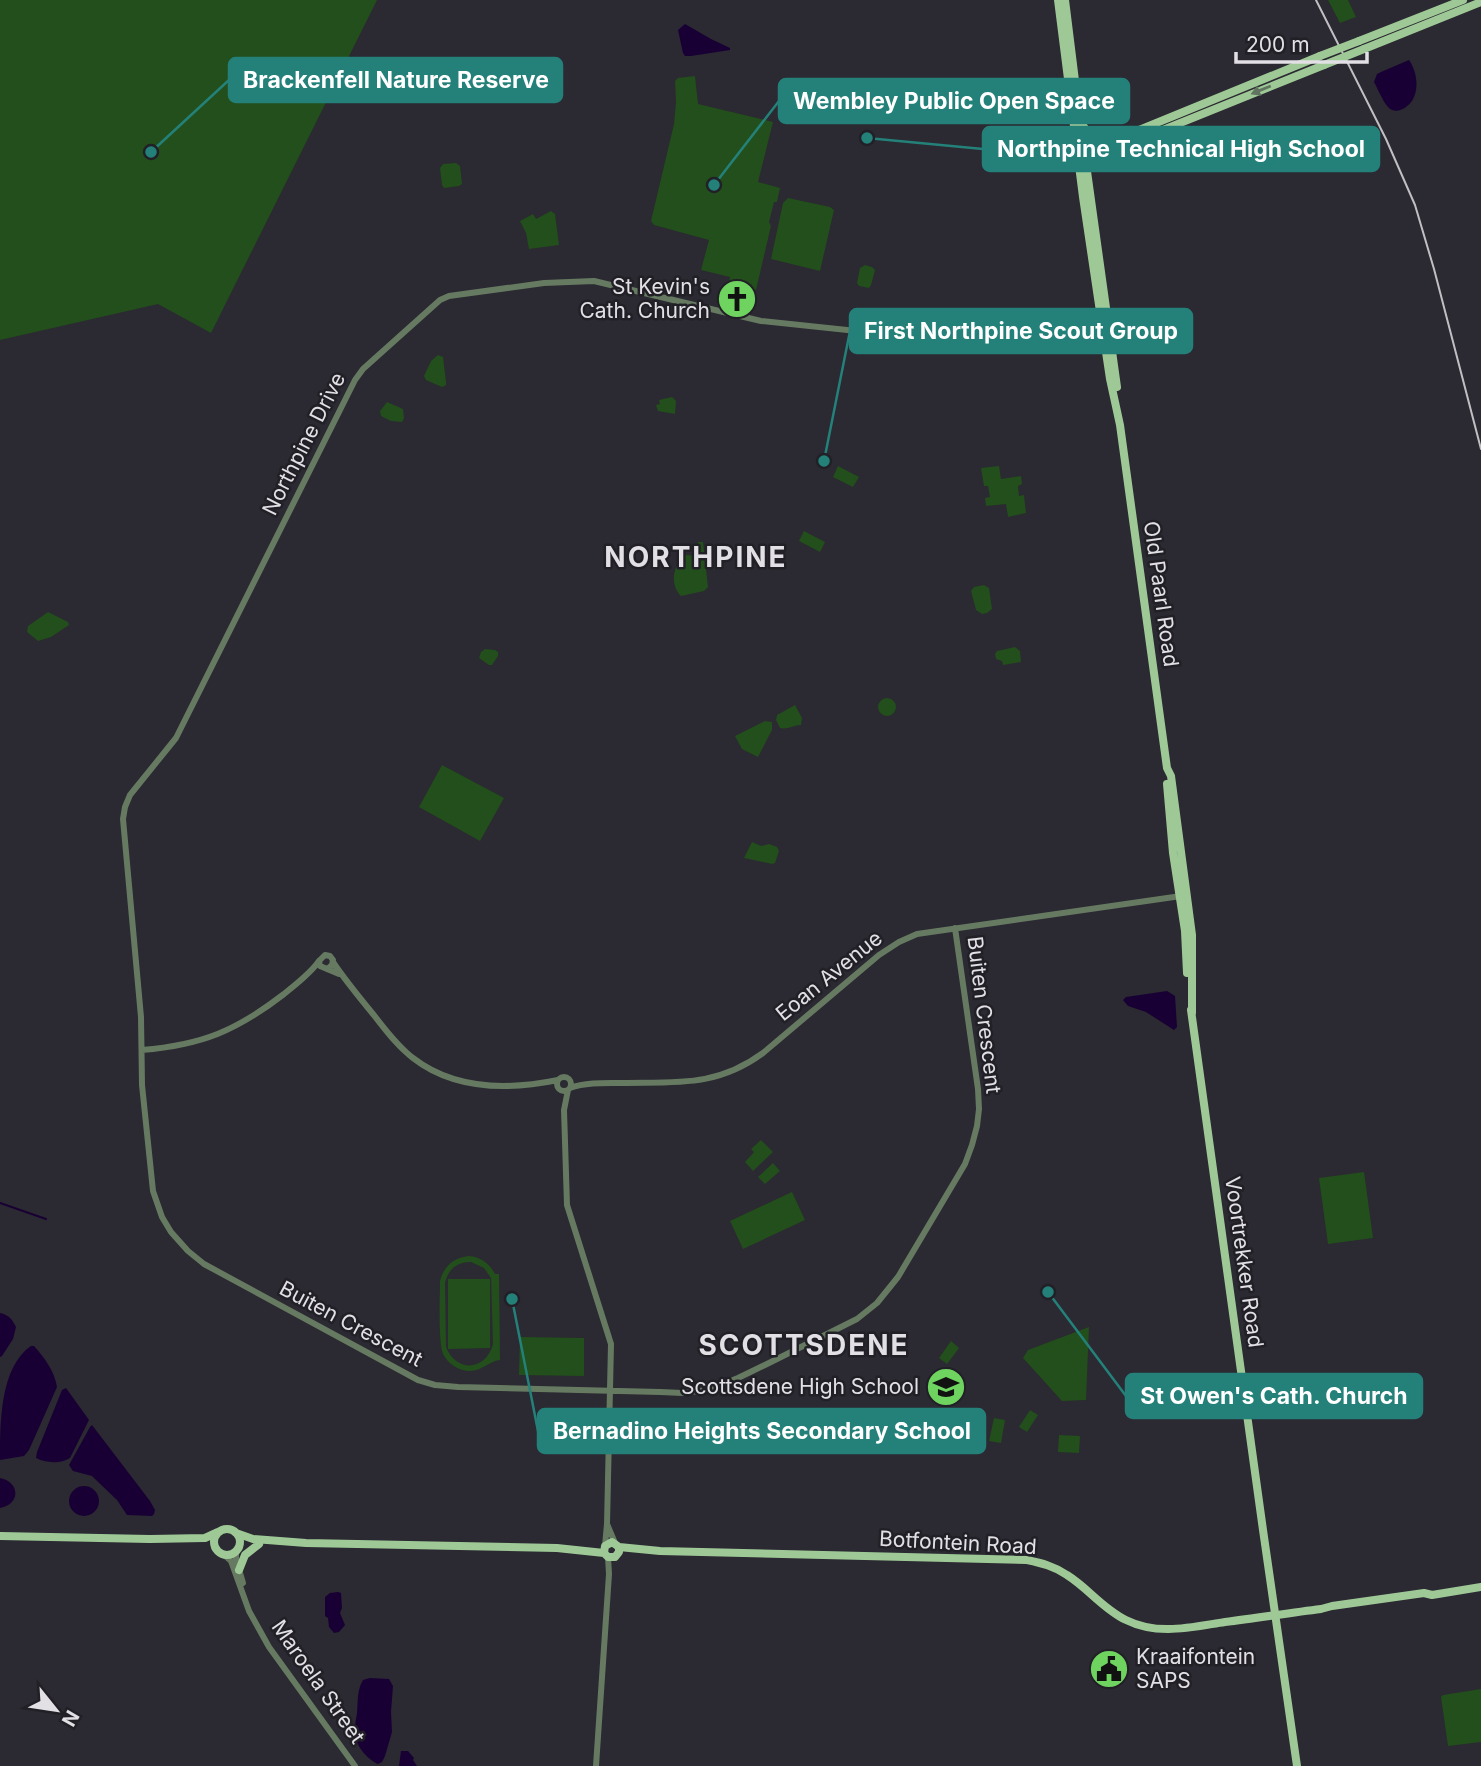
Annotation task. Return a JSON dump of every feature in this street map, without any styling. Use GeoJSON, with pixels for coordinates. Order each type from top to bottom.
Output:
{"type":"FeatureCollection","features":[{"type":"Feature","properties":{"kind":"main road","name":"Old Paarl Road"},"geometry":{"type":"LineString","coordinates":[[1058,0],[1167,768],[1173,853],[1183,896]]}},
{"type":"Feature","properties":{"kind":"main road","name":"Old Paarl Road"},"geometry":{"type":"LineString","coordinates":[[1065,0],[1080,121],[1081,158]]}},
{"type":"Feature","properties":{"kind":"main road"},"geometry":{"type":"LineString","coordinates":[[1081,158],[1324,65],[1361,45],[1463,0]]}},
{"type":"Feature","properties":{"kind":"main road"},"geometry":{"type":"LineString","coordinates":[[1081,158],[1122,136],[1320,56],[1361,45],[1481,2]]}},
{"type":"Feature","properties":{"kind":"main road"},"geometry":{"type":"LineString","coordinates":[[1080,121],[1095,137],[1122,136]]}},
{"type":"Feature","properties":{"kind":"main road","name":"Voortrekker Road"},"geometry":{"type":"LineString","coordinates":[[1183,896],[1193,952],[1192,1013],[1297,1766]]}},
{"type":"Feature","properties":{"kind":"main road"},"geometry":{"type":"LineString","coordinates":[[0,1536],[205,1538],[227,1529],[236,1533],[239,1539],[237,1549],[230,1554],[200,1543],[150,1539]]}},
{"type":"Feature","properties":{"kind":"main road"},"geometry":{"type":"LineString","coordinates":[[218,1532],[214,1540],[220,1552]]}},
{"type":"Feature","properties":{"kind":"main road","name":"Botfontein Road"},"geometry":{"type":"LineString","coordinates":[[236,1533],[253,1539],[306,1543]]}},
{"type":"Feature","properties":{"kind":"main road","name":"Botfontein Road"},"geometry":{"type":"LineString","coordinates":[[237,1549],[247,1545],[306,1543],[1027,1560],[1043,1563],[1065,1573],[1112,1611],[1129,1621],[1147,1628],[1171,1629],[1425,1598],[1481,1587]]}},
{"type":"Feature","properties":{"kind":"main road"},"geometry":{"type":"LineString","coordinates":[[239,1570],[245,1555],[259,1544]]}},
{"type":"Feature","properties":{"kind":"street","name":"Northpine Drive"},"geometry":{"type":"LineString","coordinates":[[231,626],[355,380],[363,369],[444,298],[544,283],[594,281],[761,321],[923,338],[1104,315]]}},
{"type":"Feature","properties":{"kind":"street","name":"Buiten Crescent"},"geometry":{"type":"LineString","coordinates":[[231,626],[176,738],[132,792],[125,807],[141,1017],[142,1085],[153,1191],[162,1217],[171,1232],[195,1258],[392,1367],[428,1383],[458,1387],[682,1393],[707,1390],[778,1359],[857,1319],[877,1303],[891,1287],[965,1164],[977,1126],[978,1089],[955,928]]}},
{"type":"Feature","properties":{"kind":"street","name":"Eoan Avenue"},"geometry":{"type":"LineString","coordinates":[[569,1086],[593,1083],[687,1082],[709,1079],[742,1067],[888,948],[917,934],[1183,896]]}},
{"type":"Feature","properties":{"kind":"street"},"geometry":{"type":"LineString","coordinates":[[142,1050],[191,1043],[220,1034],[255,1016],[304,977],[322,956],[328,955],[398,1045],[412,1058],[435,1072],[474,1084],[537,1084],[558,1086],[564,1091],[569,1086]]}},
{"type":"Feature","properties":{"kind":"street"},"geometry":{"type":"LineString","coordinates":[[319,961],[320,966],[339,974],[346,981]]}},
{"type":"Feature","properties":{"kind":"street"},"geometry":{"type":"LineString","coordinates":[[304,977],[330,967],[333,962]]}},
{"type":"Feature","properties":{"kind":"street"},"geometry":{"type":"LineString","coordinates":[[564,1110],[569,1086],[564,1077],[558,1086],[564,1110],[567,1205],[611,1344],[607,1524],[611,1550],[596,1766]]}},
{"type":"Feature","properties":{"kind":"street","name":"Maroela Street"},"geometry":{"type":"LineString","coordinates":[[237,1549],[236,1559],[254,1618]]}},
{"type":"Feature","properties":{"kind":"street","name":"Maroela Street"},"geometry":{"type":"LineString","coordinates":[[220,1552],[232,1564],[249,1611],[270,1647],[355,1766]]}},
{"type":"Feature","properties":{"kind":"green space"},"geometry":{"type":"Polygon","coordinates":[[[0,0],[377,0],[211,333],[158,304],[0,340],[0,0]]]}},
{"type":"Feature","properties":{"kind":"green space"},"geometry":{"type":"Polygon","coordinates":[[[1328,0],[1348,0],[1356,17],[1340,23],[1328,0]]]}},
{"type":"Feature","properties":{"kind":"green space"},"geometry":{"type":"Polygon","coordinates":[[[695,76],[698,104],[773,122],[758,182],[780,188],[769,222],[771,226],[756,290],[729,284],[730,277],[701,270],[709,240],[654,225],[651,221],[674,124],[675,81],[678,78],[695,76]]]}},
{"type":"Feature","properties":{"kind":"green space"},"geometry":{"type":"Polygon","coordinates":[[[456,163],[460,166],[462,184],[444,188],[440,168],[443,164],[456,163]]]}},
{"type":"Feature","properties":{"kind":"green space"},"geometry":{"type":"Polygon","coordinates":[[[788,198],[834,210],[820,271],[771,259],[783,203],[788,198]]]}},
{"type":"Feature","properties":{"kind":"green space"},"geometry":{"type":"Polygon","coordinates":[[[551,211],[555,214],[559,245],[529,249],[520,221],[533,214],[536,219],[551,211]]]}},
{"type":"Feature","properties":{"kind":"green space"},"geometry":{"type":"Polygon","coordinates":[[[865,265],[875,270],[869,288],[857,283],[860,268],[865,265]]]}},
{"type":"Feature","properties":{"kind":"green space"},"geometry":{"type":"Polygon","coordinates":[[[438,355],[443,357],[446,385],[442,387],[426,380],[424,376],[431,361],[438,355]]]}},
{"type":"Feature","properties":{"kind":"green space"},"geometry":{"type":"Polygon","coordinates":[[[672,397],[676,401],[675,414],[658,411],[656,405],[660,404],[659,400],[672,397]]]}},
{"type":"Feature","properties":{"kind":"green space"},"geometry":{"type":"Polygon","coordinates":[[[387,402],[403,409],[402,422],[381,416],[380,411],[387,402]]]}},
{"type":"Feature","properties":{"kind":"green space"},"geometry":{"type":"Polygon","coordinates":[[[838,466],[859,477],[853,487],[833,477],[838,466]]]}},
{"type":"Feature","properties":{"kind":"green space"},"geometry":{"type":"Polygon","coordinates":[[[999,466],[1001,479],[1021,476],[1019,496],[1024,495],[1026,513],[1008,517],[1006,504],[986,506],[985,498],[990,497],[988,486],[984,486],[981,468],[999,466]]]}},
{"type":"Feature","properties":{"kind":"green space"},"geometry":{"type":"Polygon","coordinates":[[[804,531],[825,542],[820,552],[799,541],[804,531]]]}},
{"type":"Feature","properties":{"kind":"green space"},"geometry":{"type":"Polygon","coordinates":[[[698,542],[703,542],[708,587],[704,591],[681,596],[675,586],[674,574],[686,555],[698,556],[698,542]]]}},
{"type":"Feature","properties":{"kind":"green space"},"geometry":{"type":"Polygon","coordinates":[[[984,585],[989,588],[992,609],[982,614],[976,610],[971,591],[974,587],[984,585]]]}},
{"type":"Feature","properties":{"kind":"green space"},"geometry":{"type":"Polygon","coordinates":[[[48,612],[69,625],[51,637],[38,641],[27,632],[28,626],[48,612]]]}},
{"type":"Feature","properties":{"kind":"green space"},"geometry":{"type":"Polygon","coordinates":[[[1015,647],[1020,651],[1021,662],[1003,665],[1002,661],[996,659],[997,651],[1015,647]]]}},
{"type":"Feature","properties":{"kind":"green space"},"geometry":{"type":"Polygon","coordinates":[[[485,649],[498,652],[492,665],[479,658],[485,649]]]}},
{"type":"Feature","properties":{"kind":"green space"},"geometry":{"type":"Polygon","coordinates":[[[883,698],[891,698],[896,707],[894,714],[883,716],[878,711],[878,703],[883,698]]]}},
{"type":"Feature","properties":{"kind":"green space"},"geometry":{"type":"Polygon","coordinates":[[[795,705],[802,718],[801,725],[780,728],[777,715],[795,705]]]}},
{"type":"Feature","properties":{"kind":"green space"},"geometry":{"type":"Polygon","coordinates":[[[765,721],[772,722],[772,730],[758,757],[742,749],[735,736],[765,721]]]}},
{"type":"Feature","properties":{"kind":"green space"},"geometry":{"type":"Polygon","coordinates":[[[442,765],[504,798],[480,841],[419,807],[442,765]]]}},
{"type":"Feature","properties":{"kind":"green space"},"geometry":{"type":"Polygon","coordinates":[[[752,842],[761,846],[769,844],[777,847],[779,851],[775,863],[744,858],[752,842]]]}},
{"type":"Feature","properties":{"kind":"green space"},"geometry":{"type":"Polygon","coordinates":[[[761,1140],[773,1152],[753,1171],[745,1162],[754,1152],[751,1149],[761,1140]]]}},
{"type":"Feature","properties":{"kind":"green space"},"geometry":{"type":"Polygon","coordinates":[[[773,1163],[780,1171],[765,1184],[758,1177],[773,1163]]]}},
{"type":"Feature","properties":{"kind":"green space"},"geometry":{"type":"Polygon","coordinates":[[[1364,1172],[1373,1238],[1328,1244],[1319,1178],[1364,1172]]]}},
{"type":"Feature","properties":{"kind":"green space"},"geometry":{"type":"Polygon","coordinates":[[[792,1192],[805,1220],[743,1249],[730,1221],[792,1192]]]}},
{"type":"Feature","properties":{"kind":"green space"},"geometry":{"type":"Polygon","coordinates":[[[463,1257],[481,1259],[495,1274],[499,1274],[500,1360],[470,1371],[458,1368],[448,1361],[443,1354],[440,1339],[440,1281],[450,1264],[463,1257]],[[471,1262],[461,1263],[451,1270],[446,1278],[446,1347],[463,1365],[478,1364],[484,1360],[493,1344],[491,1278],[484,1268],[471,1262]]]}},
{"type":"Feature","properties":{"kind":"green space"},"geometry":{"type":"Polygon","coordinates":[[[448,1279],[490,1279],[490,1348],[448,1349],[448,1279]]]}},
{"type":"Feature","properties":{"kind":"green space"},"geometry":{"type":"Polygon","coordinates":[[[1089,1327],[1086,1400],[1062,1401],[1023,1358],[1028,1350],[1089,1327]]]}},
{"type":"Feature","properties":{"kind":"green space"},"geometry":{"type":"Polygon","coordinates":[[[520,1337],[584,1338],[584,1376],[519,1375],[520,1337]]]}},
{"type":"Feature","properties":{"kind":"green space"},"geometry":{"type":"Polygon","coordinates":[[[951,1341],[959,1348],[947,1364],[939,1358],[951,1341]]]}},
{"type":"Feature","properties":{"kind":"green space"},"geometry":{"type":"Polygon","coordinates":[[[1030,1410],[1038,1415],[1027,1432],[1019,1427],[1030,1410]]]}},
{"type":"Feature","properties":{"kind":"green space"},"geometry":{"type":"Polygon","coordinates":[[[994,1418],[1005,1420],[1001,1443],[989,1441],[994,1418]]]}},
{"type":"Feature","properties":{"kind":"green space"},"geometry":{"type":"Polygon","coordinates":[[[1059,1435],[1080,1436],[1079,1453],[1058,1452],[1059,1435]]]}},
{"type":"Feature","properties":{"kind":"green space"},"geometry":{"type":"Polygon","coordinates":[[[1481,1689],[1481,1742],[1448,1746],[1441,1697],[1481,1689]]]}},
{"type":"Feature","properties":{"kind":"shaded area"},"geometry":{"type":"Polygon","coordinates":[[[685,24],[730,50],[685,56],[678,30],[685,24]]]}},
{"type":"Feature","properties":{"kind":"shaded area"},"geometry":{"type":"Polygon","coordinates":[[[1409,60],[1416,78],[1414,97],[1402,109],[1391,110],[1374,82],[1377,74],[1409,60]]]}},
{"type":"Feature","properties":{"kind":"shaded area"},"geometry":{"type":"Polygon","coordinates":[[[1167,991],[1175,996],[1177,1027],[1174,1030],[1146,1012],[1128,1006],[1123,1000],[1126,997],[1167,991]]]}},
{"type":"Feature","properties":{"kind":"shaded area"},"geometry":{"type":"Polygon","coordinates":[[[0,1313],[10,1318],[16,1327],[13,1339],[0,1357],[0,1313]]]}},
{"type":"Feature","properties":{"kind":"shaded area"},"geometry":{"type":"Polygon","coordinates":[[[31,1346],[42,1355],[57,1387],[29,1450],[24,1456],[0,1460],[0,1430],[8,1382],[13,1367],[31,1346]]]}},
{"type":"Feature","properties":{"kind":"shaded area"},"geometry":{"type":"Polygon","coordinates":[[[66,1388],[89,1420],[70,1458],[58,1462],[40,1460],[36,1458],[37,1452],[62,1390],[66,1388]]]}},
{"type":"Feature","properties":{"kind":"shaded area"},"geometry":{"type":"Polygon","coordinates":[[[92,1425],[150,1501],[155,1510],[152,1516],[127,1515],[117,1500],[92,1476],[73,1471],[69,1465],[92,1425]]]}},
{"type":"Feature","properties":{"kind":"shaded area"},"geometry":{"type":"Polygon","coordinates":[[[0,1478],[7,1480],[14,1488],[15,1498],[7,1506],[0,1508],[0,1478]]]}},
{"type":"Feature","properties":{"kind":"shaded area"},"geometry":{"type":"Polygon","coordinates":[[[84,1486],[95,1490],[99,1501],[95,1512],[84,1516],[73,1512],[69,1501],[73,1490],[84,1486]]]}},
{"type":"Feature","properties":{"kind":"shaded area"},"geometry":{"type":"Polygon","coordinates":[[[341,1593],[340,1613],[345,1625],[339,1632],[334,1633],[325,1616],[325,1597],[341,1593]]]}},
{"type":"Feature","properties":{"kind":"shaded area"},"geometry":{"type":"Polygon","coordinates":[[[389,1679],[393,1686],[392,1732],[385,1756],[378,1764],[363,1752],[355,1735],[360,1688],[363,1680],[389,1679]]]}},
{"type":"Feature","properties":{"kind":"shaded area"},"geometry":{"type":"Polygon","coordinates":[[[401,1751],[408,1751],[417,1766],[399,1766],[401,1751]]]}},
{"type":"Feature","properties":{"kind":"waterway"},"geometry":{"type":"LineString","coordinates":[[0,1203],[46,1219]]}},
{"type":"Feature","properties":{"kind":"railway"},"geometry":{"type":"LineString","coordinates":[[1316,0],[1386,139],[1415,205],[1481,449]]}},
{"type":"Feature","properties":{"kind":"place","name":"Northpine Technical High School"},"geometry":{"type":"Point","coordinates":[867,138]}},
{"type":"Feature","properties":{"kind":"place","name":"Brackenfell Nature Reserve"},"geometry":{"type":"Point","coordinates":[151,152]}},
{"type":"Feature","properties":{"kind":"place","name":"Wembley Public Open Space"},"geometry":{"type":"Point","coordinates":[714,185]}},
{"type":"Feature","properties":{"kind":"place","name":"St Kevin's Cath. Church"},"geometry":{"type":"Point","coordinates":[737,299]}},
{"type":"Feature","properties":{"kind":"place","name":"First Northpine Scout Group"},"geometry":{"type":"Point","coordinates":[824,461]}},
{"type":"Feature","properties":{"kind":"place","name":"St Owen's Cath. Church"},"geometry":{"type":"Point","coordinates":[1048,1292]}},
{"type":"Feature","properties":{"kind":"place","name":"Bernadino Heights Secondary School"},"geometry":{"type":"Point","coordinates":[512,1299]}},
{"type":"Feature","properties":{"kind":"place","name":"Scottsdene High School"},"geometry":{"type":"Point","coordinates":[946,1387]}},
{"type":"Feature","properties":{"kind":"place","name":"Kraaifontein SAPS"},"geometry":{"type":"Point","coordinates":[1109,1669]}},
{"type":"Feature","properties":{"kind":"district","name":"NORTHPINE"},"geometry":{"type":"Point","coordinates":[696,557]}},
{"type":"Feature","properties":{"kind":"district","name":"SCOTTSDENE"},"geometry":{"type":"Point","coordinates":[804,1345]}}]}
